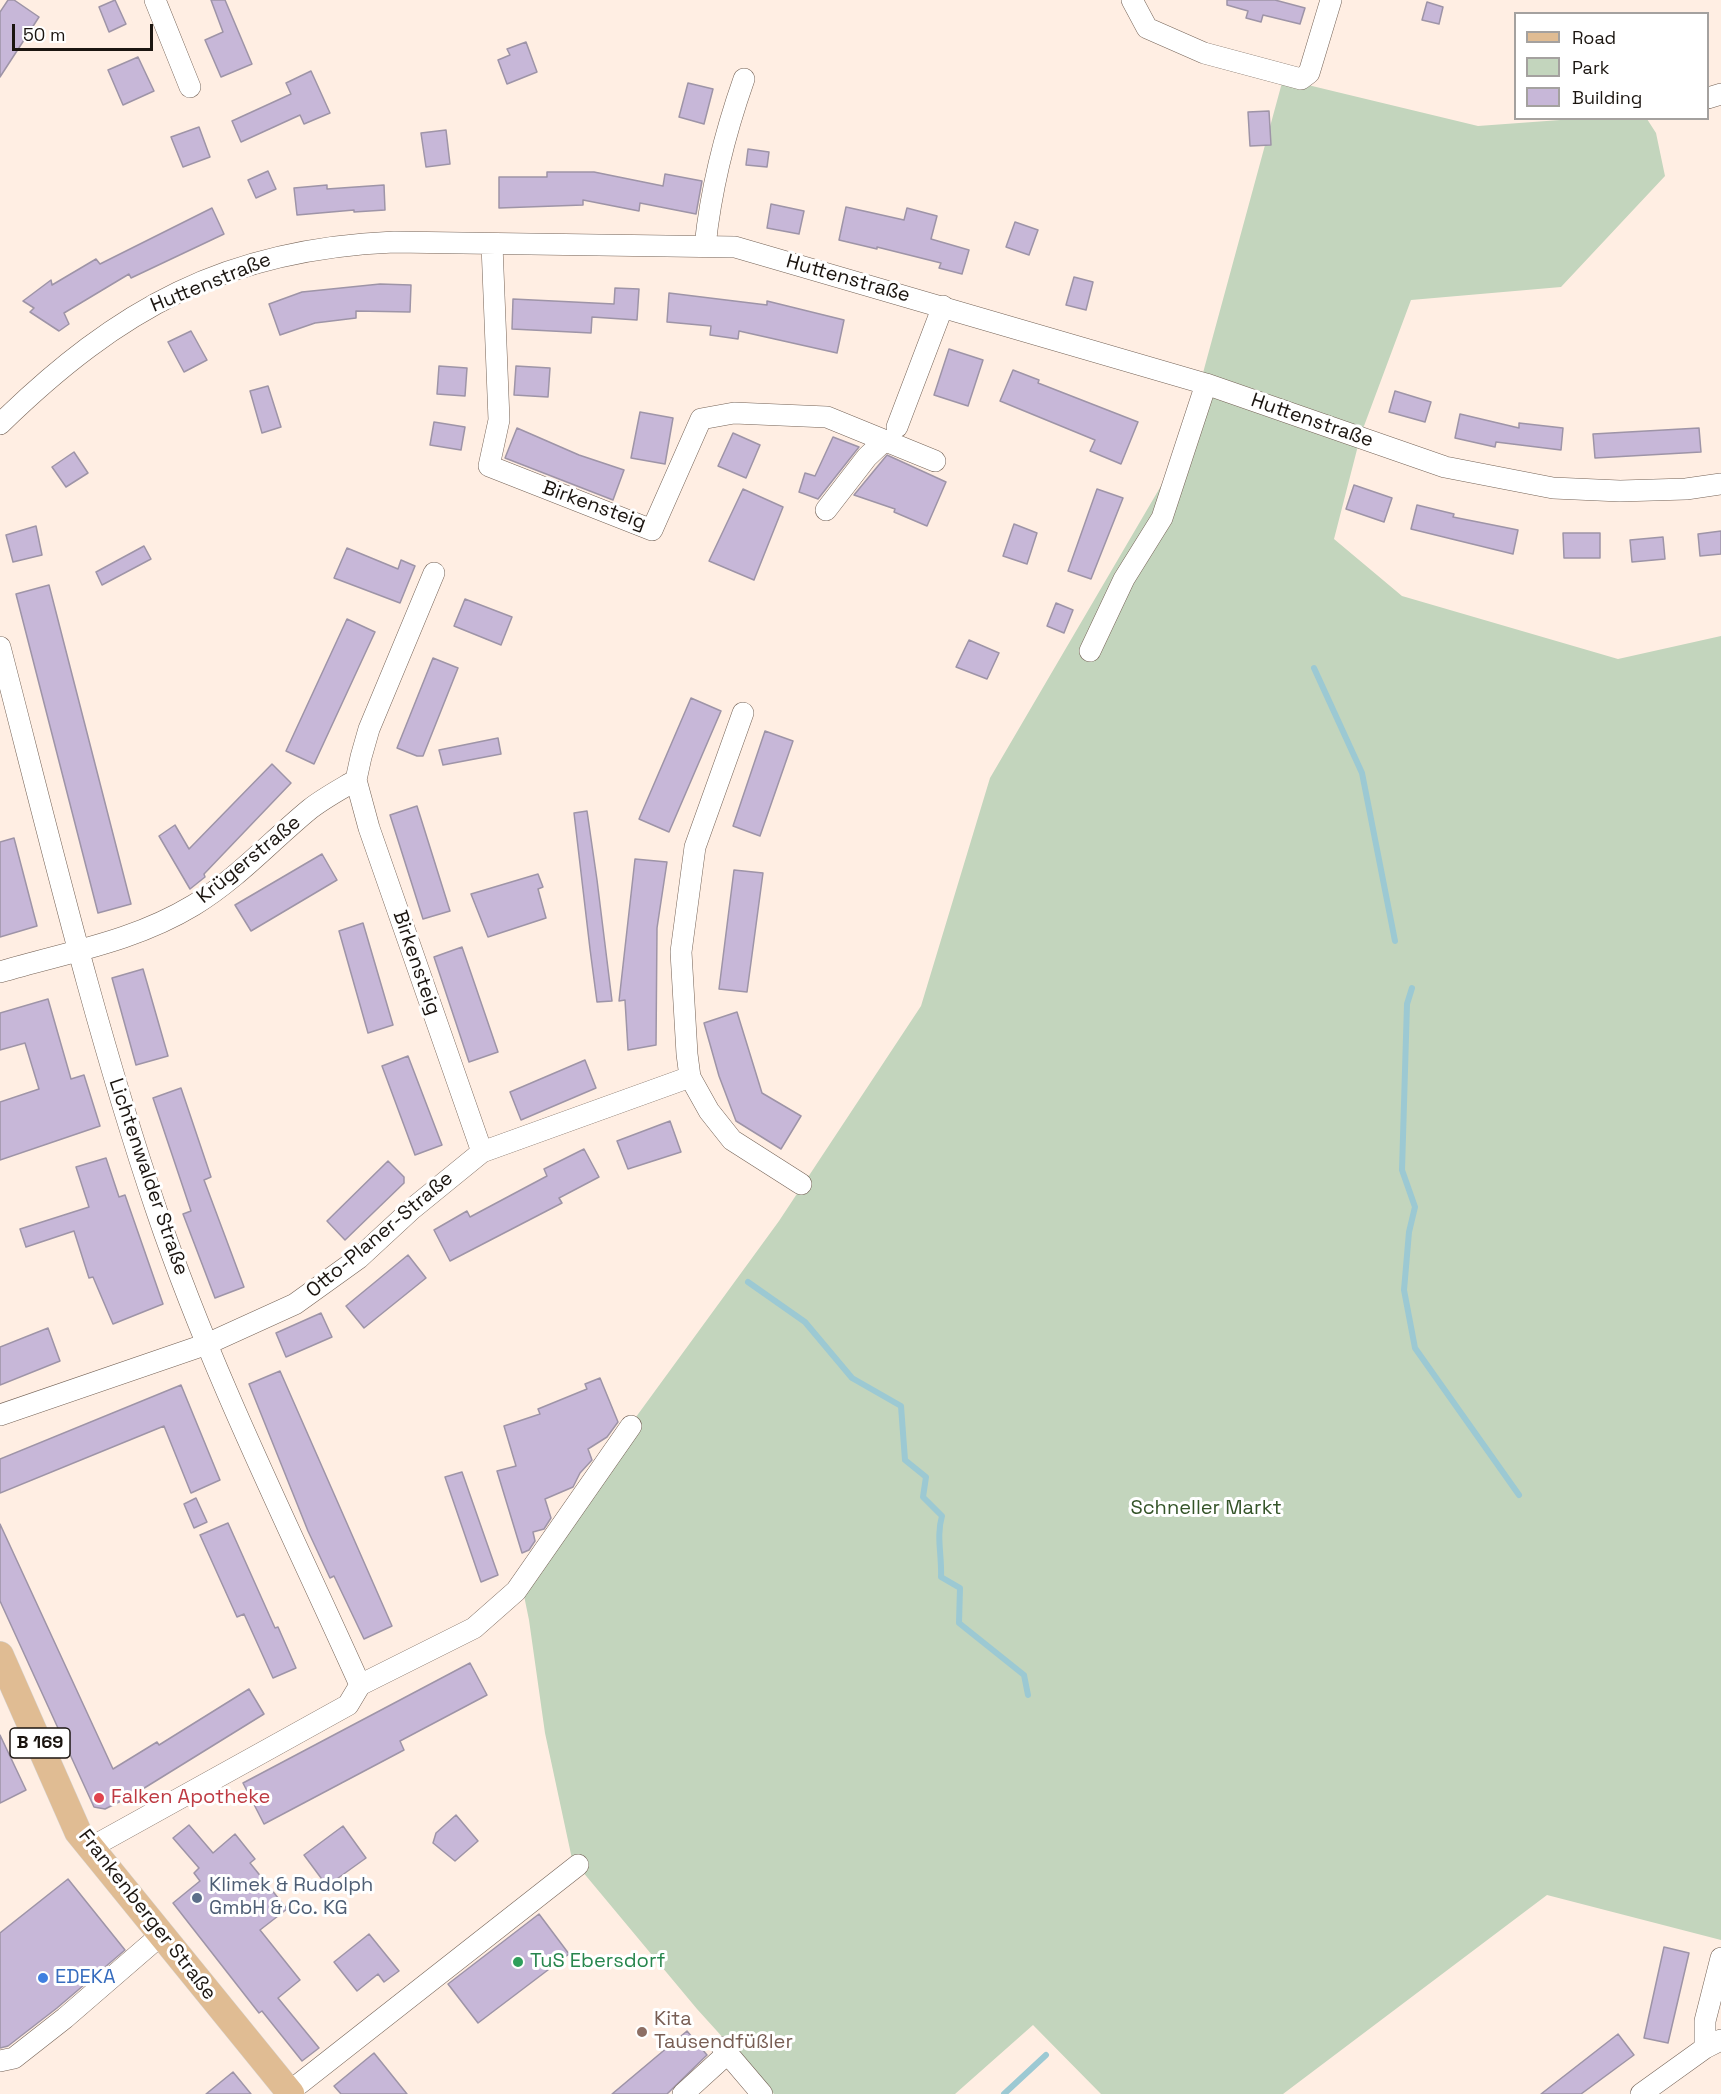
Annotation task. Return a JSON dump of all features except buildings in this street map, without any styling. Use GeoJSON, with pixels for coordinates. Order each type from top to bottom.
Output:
{"type":"FeatureCollection","features":[{"type":"Feature","properties":{"kind":"main road","name":"Frankenberger Straße"},"geometry":{"type":"LineString","coordinates":[[0,1655],[78,1832],[290,2093]]}},
{"type":"Feature","properties":{"kind":"street"},"geometry":{"type":"LineString","coordinates":[[155,0],[190,87]]}},
{"type":"Feature","properties":{"kind":"street"},"geometry":{"type":"LineString","coordinates":[[1132,0],[1148,28],[1204,53],[1301,79],[1309,73],[1331,0]]}},
{"type":"Feature","properties":{"kind":"street"},"geometry":{"type":"LineString","coordinates":[[705,246],[708,215],[729,123],[744,79]]}},
{"type":"Feature","properties":{"kind":"street","name":"Huttenstraße"},"geometry":{"type":"LineString","coordinates":[[0,424],[51,376],[119,325],[159,300],[246,265],[294,252],[342,244],[394,242],[735,247],[1206,384],[1445,467],[1553,488],[1620,491],[1686,489],[1721,484]]}},
{"type":"Feature","properties":{"kind":"street","name":"Birkensteig"},"geometry":{"type":"LineString","coordinates":[[492,245],[499,420],[489,466],[652,530],[701,419],[734,413],[826,417],[891,434],[935,460]]}},
{"type":"Feature","properties":{"kind":"street"},"geometry":{"type":"LineString","coordinates":[[826,510],[867,457],[891,434],[943,306]]}},
{"type":"Feature","properties":{"kind":"street"},"geometry":{"type":"LineString","coordinates":[[1090,651],[1124,579],[1162,518],[1206,384]]}},
{"type":"Feature","properties":{"kind":"street","name":"Birkensteig"},"geometry":{"type":"LineString","coordinates":[[435,573],[369,729],[356,780],[369,828],[482,1152]]}},
{"type":"Feature","properties":{"kind":"street","name":"Lichtenwalder Straße"},"geometry":{"type":"LineString","coordinates":[[0,646],[79,952],[126,1116],[158,1215],[207,1344],[360,1684]]}},
{"type":"Feature","properties":{"kind":"street"},"geometry":{"type":"LineString","coordinates":[[743,713],[695,847],[681,952],[690,1077],[709,1111],[732,1140],[801,1184]]}},
{"type":"Feature","properties":{"kind":"street","name":"Krügerstraße"},"geometry":{"type":"LineString","coordinates":[[0,972],[134,936],[192,906],[250,863],[312,807],[356,780]]}},
{"type":"Feature","properties":{"kind":"street","name":"Otto-Planer-Straße"},"geometry":{"type":"LineString","coordinates":[[0,1415],[207,1344],[295,1304],[359,1258],[411,1209],[482,1152],[690,1077]]}},
{"type":"Feature","properties":{"kind":"street"},"geometry":{"type":"LineString","coordinates":[[90,1848],[348,1706],[360,1684],[474,1628],[516,1591],[631,1426]]}},
{"type":"Feature","properties":{"kind":"street"},"geometry":{"type":"LineString","coordinates":[[290,2093],[578,1865]]}},
{"type":"Feature","properties":{"kind":"street"},"geometry":{"type":"LineString","coordinates":[[0,2061],[14,2058],[65,2018],[161,1935]]}},
{"type":"Feature","properties":{"kind":"street"},"geometry":{"type":"LineString","coordinates":[[1641,2094],[1713,2044],[1705,2021],[1721,1958]]}},
{"type":"Feature","properties":{"kind":"street"},"geometry":{"type":"LineString","coordinates":[[683,2094],[725,2050],[762,2094]]}},
{"type":"Feature","properties":{"kind":"green space","name":"Schneller Markt"},"geometry":{"type":"Polygon","coordinates":[[[1283,79],[1478,126],[1560,120],[1648,120],[1656,133],[1665,176],[1561,287],[1411,300],[1361,434],[1334,539],[1402,596],[1618,659],[1721,636],[1721,1940],[1547,1895],[1283,2094],[1101,2094],[1033,2025],[955,2094],[774,2094],[697,2009],[572,1859],[545,1733],[529,1620],[520,1576],[779,1221],[921,1006],[990,778],[1182,450],[1283,79]]]}},
{"type":"Feature","properties":{"kind":"waterway"},"geometry":{"type":"LineString","coordinates":[[1314,668],[1362,773],[1395,941]]}},
{"type":"Feature","properties":{"kind":"waterway"},"geometry":{"type":"LineString","coordinates":[[1412,988],[1407,1004],[1402,1170],[1415,1207],[1409,1232],[1404,1290],[1415,1348],[1519,1495]]}},
{"type":"Feature","properties":{"kind":"waterway"},"geometry":{"type":"LineString","coordinates":[[748,1282],[805,1322],[852,1378],[901,1406],[905,1460],[926,1477],[923,1497],[942,1516],[939,1538],[941,1577],[960,1588],[959,1623],[1024,1675],[1028,1695]]}},
{"type":"Feature","properties":{"kind":"waterway"},"geometry":{"type":"LineString","coordinates":[[1004,2094],[1046,2055]]}},
{"type":"Feature","properties":{"kind":"place","name":"Falken Apotheke"},"geometry":{"type":"Point","coordinates":[99,1798]}},
{"type":"Feature","properties":{"kind":"place","name":"Klimek & Rudolph GmbH & Co. KG"},"geometry":{"type":"Point","coordinates":[197,1898]}},
{"type":"Feature","properties":{"kind":"place","name":"TuS Ebersdorf"},"geometry":{"type":"Point","coordinates":[518,1962]}},
{"type":"Feature","properties":{"kind":"place","name":"EDEKA"},"geometry":{"type":"Point","coordinates":[43,1978]}},
{"type":"Feature","properties":{"kind":"place","name":"Kita Tausendfüßler"},"geometry":{"type":"Point","coordinates":[642,2032]}}]}
